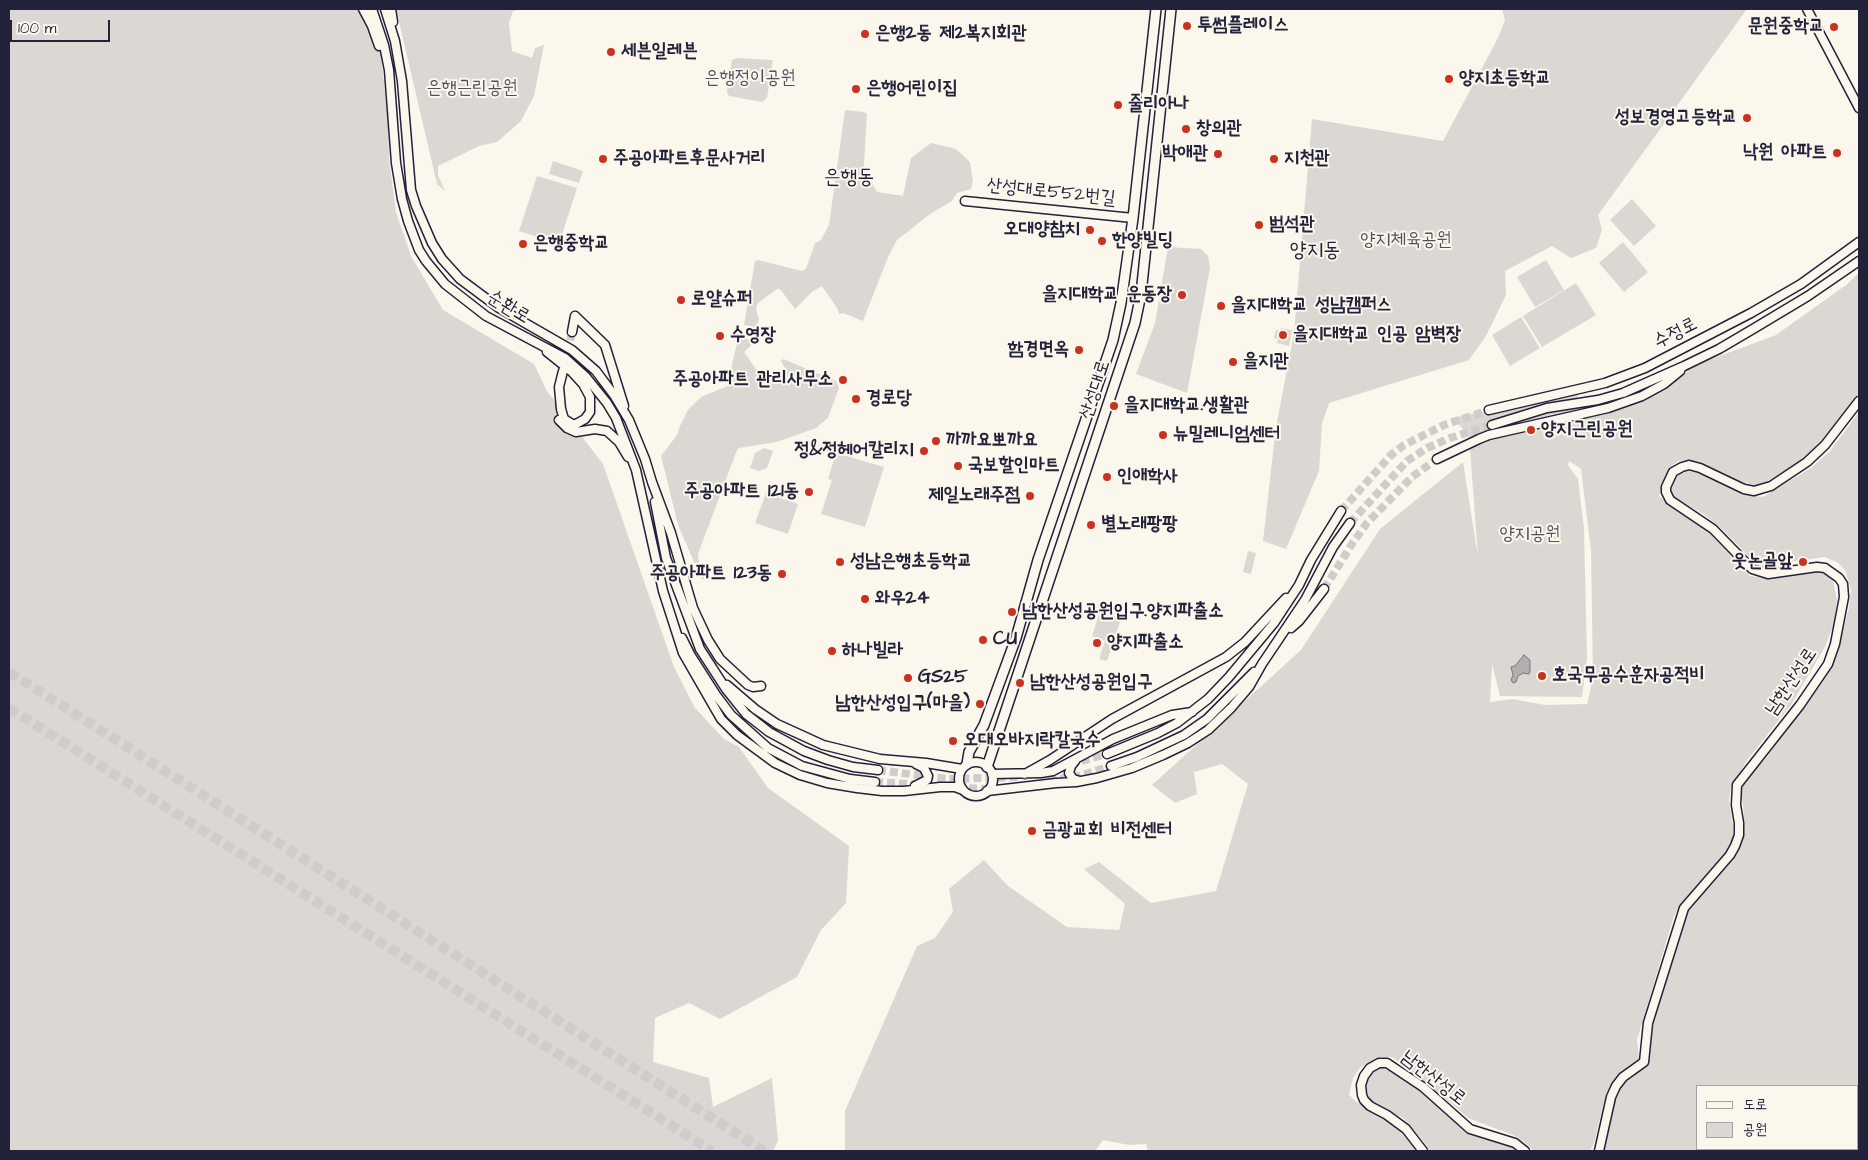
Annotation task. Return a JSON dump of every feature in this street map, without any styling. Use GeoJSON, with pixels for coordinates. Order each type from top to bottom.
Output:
{"type":"FeatureCollection","features":[{"type":"Feature","properties":{"kind":"main road"},"geometry":{"type":"LineString","coordinates":[[363,9],[372,26],[389,70]]}},
{"type":"Feature","properties":{"kind":"main road","name":"순환로"},"geometry":{"type":"LineString","coordinates":[[372,9],[389,70],[396,163],[408,220],[419,250],[445,284],[486,316],[565,358],[586,376],[597,389],[616,418],[636,470],[663,592],[670,614]]}},
{"type":"Feature","properties":{"kind":"main road","name":"순환로"},"geometry":{"type":"LineString","coordinates":[[385,9],[395,41],[402,81],[411,190],[432,243],[442,259],[460,279],[520,322],[572,350],[596,371],[614,395],[629,420],[652,482]]}},
{"type":"Feature","properties":{"kind":"main road"},"geometry":{"type":"LineString","coordinates":[[391,9],[395,41]]}},
{"type":"Feature","properties":{"kind":"main road","name":"산성대로"},"geometry":{"type":"LineString","coordinates":[[965,767],[969,752],[984,725],[1016,638],[1038,560],[1113,340],[1121,304],[1133,218],[1156,9]]}},
{"type":"Feature","properties":{"kind":"main road","name":"산성대로"},"geometry":{"type":"LineString","coordinates":[[990,770],[1135,323],[1141,294],[1171,9]]}},
{"type":"Feature","properties":{"kind":"main road"},"geometry":{"type":"LineString","coordinates":[[1807,9],[1859,108]]}},
{"type":"Feature","properties":{"kind":"main road","name":"산성대로552번길"},"geometry":{"type":"LineString","coordinates":[[965,201],[1133,218]]}},
{"type":"Feature","properties":{"kind":"main road","name":"수정로"},"geometry":{"type":"LineString","coordinates":[[1489,410],[1605,383],[1645,368],[1751,313],[1801,284],[1859,242]]}},
{"type":"Feature","properties":{"kind":"main road","name":"수정로"},"geometry":{"type":"LineString","coordinates":[[1492,425],[1547,408],[1598,400],[1623,393],[1688,364],[1719,349],[1808,296],[1859,261]]}},
{"type":"Feature","properties":{"kind":"main road"},"geometry":{"type":"LineString","coordinates":[[571,331],[575,316],[604,345],[629,420]]}},
{"type":"Feature","properties":{"kind":"main road"},"geometry":{"type":"LineString","coordinates":[[538,344],[572,372],[587,390],[591,402],[590,412],[585,419],[576,424],[568,422],[562,415],[559,396],[561,370],[554,403],[559,420],[567,428],[576,432],[595,429],[608,431],[619,442],[636,470]]}},
{"type":"Feature","properties":{"kind":"main road"},"geometry":{"type":"LineString","coordinates":[[1437,458],[1489,436],[1608,408],[1642,396],[1664,384],[1688,364]]}},
{"type":"Feature","properties":{"kind":"main road","name":"남한산성로"},"geometry":{"type":"LineString","coordinates":[[1599,1151],[1611,1097],[1616,1086],[1623,1077],[1644,1062],[1648,1023],[1682,913],[1688,903],[1730,855],[1735,846],[1739,829],[1735,797],[1737,785],[1800,706],[1828,664],[1835,644],[1844,597],[1843,584],[1839,578],[1825,568],[1816,566],[1768,574],[1752,568],[1713,529],[1670,500],[1666,487],[1674,472],[1682,466],[1689,465],[1700,468],[1744,489],[1754,491],[1771,486],[1807,462],[1825,445],[1859,401]]}},
{"type":"Feature","properties":{"kind":"main road"},"geometry":{"type":"LineString","coordinates":[[652,482],[666,558],[700,649],[717,677],[746,714],[769,732],[804,751],[828,760],[878,770]]}},
{"type":"Feature","properties":{"kind":"main road"},"geometry":{"type":"LineString","coordinates":[[652,482],[671,533],[693,608],[708,640],[724,664],[748,685],[753,688],[761,686]]}},
{"type":"Feature","properties":{"kind":"main road"},"geometry":{"type":"LineString","coordinates":[[1107,754],[1158,733],[1194,711],[1229,677],[1274,623],[1299,585],[1311,560],[1341,511]]}},
{"type":"Feature","properties":{"kind":"main road"},"geometry":{"type":"LineString","coordinates":[[670,614],[682,653],[721,719],[756,750],[775,762],[800,774],[827,783],[857,788],[904,791],[925,787],[955,787],[978,796],[987,791],[1082,781],[1132,768],[1188,743],[1208,730],[1231,708],[1249,686],[1305,600],[1333,548],[1350,523]]}},
{"type":"Feature","properties":{"kind":"main road"},"geometry":{"type":"LineString","coordinates":[[1024,774],[1056,756],[1112,719],[1226,657],[1245,642],[1299,585]]}},
{"type":"Feature","properties":{"kind":"main road"},"geometry":{"type":"LineString","coordinates":[[1280,638],[1299,621],[1324,589]]}},
{"type":"Feature","properties":{"kind":"main road"},"geometry":{"type":"LineString","coordinates":[[670,614],[703,677],[731,715],[750,734],[768,748],[802,766],[850,779],[875,782]]}},
{"type":"Feature","properties":{"kind":"main road"},"geometry":{"type":"LineString","coordinates":[[1111,766],[1137,757],[1184,735],[1207,719],[1262,664]]}},
{"type":"Feature","properties":{"kind":"main road"},"geometry":{"type":"LineString","coordinates":[[717,677],[766,718],[823,744],[880,760],[965,767],[978,762],[990,770],[1024,774],[1053,771],[1113,739],[1172,715],[1194,711]]}},
{"type":"Feature","properties":{"kind":"main road"},"geometry":{"type":"LineString","coordinates":[[1078,758],[1071,766],[1069,773],[1073,779],[1082,781]]}},
{"type":"Feature","properties":{"kind":"main road"},"geometry":{"type":"LineString","coordinates":[[904,791],[927,780],[928,776],[924,768],[913,762]]}},
{"type":"Feature","properties":{"kind":"main road"},"geometry":{"type":"LineString","coordinates":[[963,790],[959,780],[965,767]]}},
{"type":"Feature","properties":{"kind":"main road"},"geometry":{"type":"LineString","coordinates":[[987,791],[992,783],[990,770]]}},
{"type":"Feature","properties":{"kind":"main road","name":"남한산성로"},"geometry":{"type":"LineString","coordinates":[[1423,1151],[1406,1129],[1387,1115],[1370,1106],[1364,1100],[1362,1086],[1364,1076],[1370,1068],[1379,1063],[1387,1063],[1422,1087],[1470,1129],[1515,1143],[1525,1151]]}},
{"type":"Feature","properties":{"kind":"green space"},"geometry":{"type":"Polygon","coordinates":[[[9,9],[374,9],[377,14],[388,123],[389,159],[396,212],[411,256],[443,310],[534,364],[547,391],[603,464],[674,667],[695,708],[724,739],[739,747],[768,788],[849,846],[846,903],[821,930],[797,977],[720,1019],[689,1003],[655,1018],[653,1062],[709,1078],[713,1107],[772,1078],[778,1141],[773,1151],[9,1151],[9,9]]]}},
{"type":"Feature","properties":{"kind":"green space","name":"은행근린공원"},"geometry":{"type":"Polygon","coordinates":[[[396,9],[523,9],[513,11],[509,23],[512,51],[532,58],[535,48],[544,45],[534,96],[521,121],[497,142],[479,146],[438,166],[438,175],[445,191],[437,184],[396,9]]]}},
{"type":"Feature","properties":{"kind":"green space","name":"양지체육공원"},"geometry":{"type":"Polygon","coordinates":[[[1502,9],[1747,9],[1598,215],[1602,230],[1596,248],[1571,258],[1552,246],[1505,271],[1506,295],[1486,336],[1469,360],[1329,403],[1322,423],[1319,471],[1286,549],[1263,541],[1276,427],[1294,333],[1312,119],[1443,141],[1498,38],[1505,20],[1502,9]]]}},
{"type":"Feature","properties":{"kind":"green space","name":"은행정이공원"},"geometry":{"type":"Polygon","coordinates":[[[737,58],[773,60],[767,98],[762,102],[729,96],[727,92],[732,60],[737,58]]]}},
{"type":"Feature","properties":{"kind":"green space"},"geometry":{"type":"Polygon","coordinates":[[[845,110],[867,114],[863,180],[873,185],[877,192],[903,196],[911,158],[931,143],[956,149],[970,162],[973,181],[971,189],[957,193],[952,201],[930,214],[897,240],[888,257],[863,321],[843,313],[839,314],[822,286],[813,291],[795,309],[780,289],[777,289],[758,303],[756,309],[759,319],[756,327],[744,325],[755,261],[758,260],[802,271],[806,269],[815,243],[821,240],[829,225],[845,110]]]}},
{"type":"Feature","properties":{"kind":"green space"},"geometry":{"type":"Polygon","coordinates":[[[553,161],[583,171],[579,183],[549,174],[553,161]]]}},
{"type":"Feature","properties":{"kind":"green space"},"geometry":{"type":"Polygon","coordinates":[[[537,176],[577,188],[559,244],[519,231],[537,176]]]}},
{"type":"Feature","properties":{"kind":"green space"},"geometry":{"type":"Polygon","coordinates":[[[1632,199],[1656,226],[1634,246],[1610,220],[1632,199]]]}},
{"type":"Feature","properties":{"kind":"green space"},"geometry":{"type":"Polygon","coordinates":[[[1623,242],[1648,272],[1624,292],[1599,263],[1623,242]]]}},
{"type":"Feature","properties":{"kind":"green space","name":"을지대학교 운동장"},"geometry":{"type":"Polygon","coordinates":[[[1168,247],[1201,249],[1208,256],[1210,268],[1187,393],[1136,374],[1155,323],[1168,247]]]}},
{"type":"Feature","properties":{"kind":"green space"},"geometry":{"type":"Polygon","coordinates":[[[1546,260],[1564,290],[1535,307],[1517,277],[1546,260]]]}},
{"type":"Feature","properties":{"kind":"green space","name":"양지공원"},"geometry":{"type":"Polygon","coordinates":[[[1859,273],[1859,393],[1821,443],[1802,460],[1759,486],[1740,482],[1696,463],[1685,460],[1678,461],[1670,467],[1659,496],[1708,532],[1750,576],[1780,577],[1818,570],[1832,574],[1837,600],[1834,623],[1825,647],[1791,705],[1748,759],[1731,786],[1729,800],[1733,838],[1729,849],[1680,905],[1674,916],[1637,1040],[1639,1059],[1629,1070],[1614,1081],[1606,1094],[1594,1143],[1590,1151],[1534,1151],[1513,1135],[1468,1118],[1402,1064],[1392,1057],[1384,1057],[1376,1058],[1360,1068],[1353,1078],[1349,1095],[1358,1103],[1408,1135],[1417,1151],[1148,1151],[1146,1144],[1129,1145],[1103,1140],[1095,1151],[845,1151],[845,1111],[917,946],[935,938],[953,912],[949,889],[984,860],[1008,886],[1067,927],[1119,930],[1125,904],[1084,869],[1099,862],[1151,903],[1216,891],[1248,784],[1222,764],[1194,772],[1197,794],[1175,803],[1152,785],[1301,650],[1380,529],[1463,462],[1478,557],[1469,435],[1452,418],[1578,393],[1576,406],[1623,392],[1776,335],[1846,285],[1859,273]],[[1569,461],[1568,465],[1578,479],[1584,529],[1587,658],[1582,697],[1500,696],[1492,664],[1490,702],[1513,699],[1545,705],[1587,704],[1593,679],[1591,550],[1581,469],[1569,461]]]}},
{"type":"Feature","properties":{"kind":"green space"},"geometry":{"type":"Polygon","coordinates":[[[1576,283],[1596,315],[1542,347],[1523,316],[1576,283]]]}},
{"type":"Feature","properties":{"kind":"green space"},"geometry":{"type":"Polygon","coordinates":[[[1521,317],[1540,348],[1510,366],[1492,335],[1521,317]]]}},
{"type":"Feature","properties":{"kind":"green space","name":"을지대학교 인공 암벽장"},"geometry":{"type":"Polygon","coordinates":[[[1281,328],[1292,330],[1289,346],[1277,343],[1278,339],[1274,338],[1276,330],[1280,331],[1281,328]]]}},
{"type":"Feature","properties":{"kind":"green space"},"geometry":{"type":"Polygon","coordinates":[[[741,335],[754,343],[744,352],[765,382],[786,370],[781,361],[783,359],[836,381],[839,388],[828,418],[816,428],[777,442],[739,448],[737,450],[698,554],[699,563],[706,577],[702,580],[678,525],[661,456],[677,435],[688,410],[701,397],[730,385],[732,364],[739,336],[741,335]]]}},
{"type":"Feature","properties":{"kind":"green space"},"geometry":{"type":"Polygon","coordinates":[[[1859,412],[1859,1151],[1601,1151],[1614,1096],[1620,1085],[1632,1074],[1644,1067],[1649,1058],[1649,1039],[1653,1015],[1663,989],[1687,910],[1701,891],[1739,850],[1743,841],[1742,787],[1747,778],[1767,757],[1826,675],[1835,658],[1841,638],[1849,608],[1851,590],[1845,570],[1837,562],[1824,557],[1763,566],[1754,562],[1724,531],[1705,515],[1674,497],[1669,490],[1674,478],[1689,471],[1744,494],[1763,497],[1811,468],[1830,451],[1859,412]]]}},
{"type":"Feature","properties":{"kind":"green space"},"geometry":{"type":"Polygon","coordinates":[[[764,448],[773,451],[767,468],[759,471],[750,468],[755,453],[764,448]]]}},
{"type":"Feature","properties":{"kind":"green space"},"geometry":{"type":"Polygon","coordinates":[[[836,453],[884,467],[865,527],[821,514],[832,480],[828,479],[836,453]]]}},
{"type":"Feature","properties":{"kind":"green space"},"geometry":{"type":"Polygon","coordinates":[[[766,493],[798,504],[788,534],[755,523],[766,493]]]}},
{"type":"Feature","properties":{"kind":"green space"},"geometry":{"type":"Polygon","coordinates":[[[1248,551],[1256,553],[1251,574],[1243,572],[1248,551]]]}},
{"type":"Feature","properties":{"kind":"green space"},"geometry":{"type":"Polygon","coordinates":[[[1100,610],[1121,619],[1107,661],[1099,659],[1105,641],[1092,636],[1100,610]]]}},
{"type":"Feature","properties":{"kind":"green space"},"geometry":{"type":"Polygon","coordinates":[[[1378,1068],[1384,1068],[1392,1072],[1421,1091],[1479,1135],[1519,1151],[1430,1151],[1403,1118],[1369,1100],[1366,1096],[1367,1079],[1378,1068]]]}},
{"type":"Feature","properties":{"kind":"shaded area"},"geometry":{"type":"Polygon","coordinates":[[[1524,655],[1530,660],[1530,672],[1529,674],[1523,673],[1518,676],[1516,682],[1513,683],[1511,680],[1513,675],[1511,667],[1515,666],[1524,655]]]}},
{"type":"Feature","properties":{"kind":"tunnel"},"geometry":{"type":"LineString","coordinates":[[565,364],[572,332]]}},
{"type":"Feature","properties":{"kind":"tunnel"},"geometry":{"type":"LineString","coordinates":[[1341,511],[1391,455],[1404,445],[1444,425],[1489,410]]}},
{"type":"Feature","properties":{"kind":"tunnel"},"geometry":{"type":"LineString","coordinates":[[1350,523],[1407,461],[1427,448],[1450,438],[1492,425]]}},
{"type":"Feature","properties":{"kind":"tunnel"},"geometry":{"type":"LineString","coordinates":[[1324,589],[1367,523],[1412,477],[1437,459]]}},
{"type":"Feature","properties":{"kind":"tunnel"},"geometry":{"type":"LineString","coordinates":[[9,672],[764,1151]]}},
{"type":"Feature","properties":{"kind":"tunnel"},"geometry":{"type":"LineString","coordinates":[[9,708],[712,1151]]}},
{"type":"Feature","properties":{"kind":"tunnel"},"geometry":{"type":"LineString","coordinates":[[1070,764],[1107,754]]}},
{"type":"Feature","properties":{"kind":"tunnel"},"geometry":{"type":"LineString","coordinates":[[1049,781],[1079,776],[1111,766]]}},
{"type":"Feature","properties":{"kind":"tunnel"},"geometry":{"type":"LineString","coordinates":[[878,770],[947,779],[1021,777]]}},
{"type":"Feature","properties":{"kind":"tunnel"},"geometry":{"type":"LineString","coordinates":[[875,782],[921,785]]}},
{"type":"Feature","properties":{"kind":"tunnel"},"geometry":{"type":"LineString","coordinates":[[957,788],[993,789]]}},
{"type":"Feature","properties":{"kind":"place","name":"투썸플레이스"},"geometry":{"type":"Point","coordinates":[1187,26]}},
{"type":"Feature","properties":{"kind":"place","name":"문원중학교"},"geometry":{"type":"Point","coordinates":[1834,27]}},
{"type":"Feature","properties":{"kind":"place","name":"은행2동 제2복지회관"},"geometry":{"type":"Point","coordinates":[865,34]}},
{"type":"Feature","properties":{"kind":"place","name":"세븐일레븐"},"geometry":{"type":"Point","coordinates":[611,52]}},
{"type":"Feature","properties":{"kind":"place","name":"양지초등학교"},"geometry":{"type":"Point","coordinates":[1449,79]}},
{"type":"Feature","properties":{"kind":"place","name":"은행어린이집"},"geometry":{"type":"Point","coordinates":[856,89]}},
{"type":"Feature","properties":{"kind":"place","name":"줄리아나"},"geometry":{"type":"Point","coordinates":[1118,105]}},
{"type":"Feature","properties":{"kind":"place","name":"성보경영고등학교"},"geometry":{"type":"Point","coordinates":[1747,118]}},
{"type":"Feature","properties":{"kind":"place","name":"창의관"},"geometry":{"type":"Point","coordinates":[1186,129]}},
{"type":"Feature","properties":{"kind":"place","name":"낙원 아파트"},"geometry":{"type":"Point","coordinates":[1837,153]}},
{"type":"Feature","properties":{"kind":"place","name":"박애관"},"geometry":{"type":"Point","coordinates":[1218,154]}},
{"type":"Feature","properties":{"kind":"place","name":"주공아파트후문사거리"},"geometry":{"type":"Point","coordinates":[603,159]}},
{"type":"Feature","properties":{"kind":"place","name":"지천관"},"geometry":{"type":"Point","coordinates":[1274,159]}},
{"type":"Feature","properties":{"kind":"place","name":"범석관"},"geometry":{"type":"Point","coordinates":[1259,225]}},
{"type":"Feature","properties":{"kind":"place","name":"오대양참치"},"geometry":{"type":"Point","coordinates":[1090,230]}},
{"type":"Feature","properties":{"kind":"place","name":"한양빌딩"},"geometry":{"type":"Point","coordinates":[1102,241]}},
{"type":"Feature","properties":{"kind":"place","name":"은행중학교"},"geometry":{"type":"Point","coordinates":[523,244]}},
{"type":"Feature","properties":{"kind":"place","name":"을지대학교 운동장"},"geometry":{"type":"Point","coordinates":[1182,295]}},
{"type":"Feature","properties":{"kind":"place","name":"로얄슈퍼"},"geometry":{"type":"Point","coordinates":[681,300]}},
{"type":"Feature","properties":{"kind":"place","name":"을지대학교 성남캠퍼스"},"geometry":{"type":"Point","coordinates":[1221,306]}},
{"type":"Feature","properties":{"kind":"place","name":"을지대학교 인공 암벽장"},"geometry":{"type":"Point","coordinates":[1283,335]}},
{"type":"Feature","properties":{"kind":"place","name":"수영장"},"geometry":{"type":"Point","coordinates":[720,336]}},
{"type":"Feature","properties":{"kind":"place","name":"함경면옥"},"geometry":{"type":"Point","coordinates":[1079,350]}},
{"type":"Feature","properties":{"kind":"place","name":"을지관"},"geometry":{"type":"Point","coordinates":[1233,362]}},
{"type":"Feature","properties":{"kind":"place","name":"주공아파트 관리사무소"},"geometry":{"type":"Point","coordinates":[843,380]}},
{"type":"Feature","properties":{"kind":"place","name":"경로당"},"geometry":{"type":"Point","coordinates":[856,399]}},
{"type":"Feature","properties":{"kind":"place","name":"을지대학교.생활관"},"geometry":{"type":"Point","coordinates":[1114,406]}},
{"type":"Feature","properties":{"kind":"place","name":"양지근린공원"},"geometry":{"type":"Point","coordinates":[1531,430]}},
{"type":"Feature","properties":{"kind":"place","name":"뉴밀레니엄센터"},"geometry":{"type":"Point","coordinates":[1163,435]}},
{"type":"Feature","properties":{"kind":"place","name":"까까요뽀까요"},"geometry":{"type":"Point","coordinates":[936,441]}},
{"type":"Feature","properties":{"kind":"place","name":"정&정헤어칼리지"},"geometry":{"type":"Point","coordinates":[924,451]}},
{"type":"Feature","properties":{"kind":"place","name":"국보할인마트"},"geometry":{"type":"Point","coordinates":[958,466]}},
{"type":"Feature","properties":{"kind":"place","name":"인애학사"},"geometry":{"type":"Point","coordinates":[1107,477]}},
{"type":"Feature","properties":{"kind":"place","name":"주공아파트 121동"},"geometry":{"type":"Point","coordinates":[809,492]}},
{"type":"Feature","properties":{"kind":"place","name":"제일노래주점"},"geometry":{"type":"Point","coordinates":[1030,496]}},
{"type":"Feature","properties":{"kind":"place","name":"별노래팡팡"},"geometry":{"type":"Point","coordinates":[1091,525]}},
{"type":"Feature","properties":{"kind":"place","name":"성남은행초등학교"},"geometry":{"type":"Point","coordinates":[840,562]}},
{"type":"Feature","properties":{"kind":"place","name":"웃논골앞"},"geometry":{"type":"Point","coordinates":[1803,562]}},
{"type":"Feature","properties":{"kind":"place","name":"주공아파트 123동"},"geometry":{"type":"Point","coordinates":[782,574]}},
{"type":"Feature","properties":{"kind":"place","name":"와우24"},"geometry":{"type":"Point","coordinates":[865,599]}},
{"type":"Feature","properties":{"kind":"place","name":"남한산성공원입구.양지파출소"},"geometry":{"type":"Point","coordinates":[1012,612]}},
{"type":"Feature","properties":{"kind":"place","name":"CU"},"geometry":{"type":"Point","coordinates":[983,640]}},
{"type":"Feature","properties":{"kind":"place","name":"양지파출소"},"geometry":{"type":"Point","coordinates":[1097,643]}},
{"type":"Feature","properties":{"kind":"place","name":"하나빌라"},"geometry":{"type":"Point","coordinates":[832,651]}},
{"type":"Feature","properties":{"kind":"place","name":"호국무공수훈자공적비"},"geometry":{"type":"Point","coordinates":[1542,676]}},
{"type":"Feature","properties":{"kind":"place","name":"GS25"},"geometry":{"type":"Point","coordinates":[908,678]}},
{"type":"Feature","properties":{"kind":"place","name":"남한산성공원입구"},"geometry":{"type":"Point","coordinates":[1020,683]}},
{"type":"Feature","properties":{"kind":"place","name":"남한산성입구(마을)"},"geometry":{"type":"Point","coordinates":[980,704]}},
{"type":"Feature","properties":{"kind":"place","name":"오대오바지락칼국수"},"geometry":{"type":"Point","coordinates":[953,741]}},
{"type":"Feature","properties":{"kind":"place","name":"금광교회 비전센터"},"geometry":{"type":"Point","coordinates":[1032,831]}},
{"type":"Feature","properties":{"kind":"district","name":"은행동"},"geometry":{"type":"Point","coordinates":[849,179]}},
{"type":"Feature","properties":{"kind":"district","name":"양지동"},"geometry":{"type":"Point","coordinates":[1315,252]}}]}
